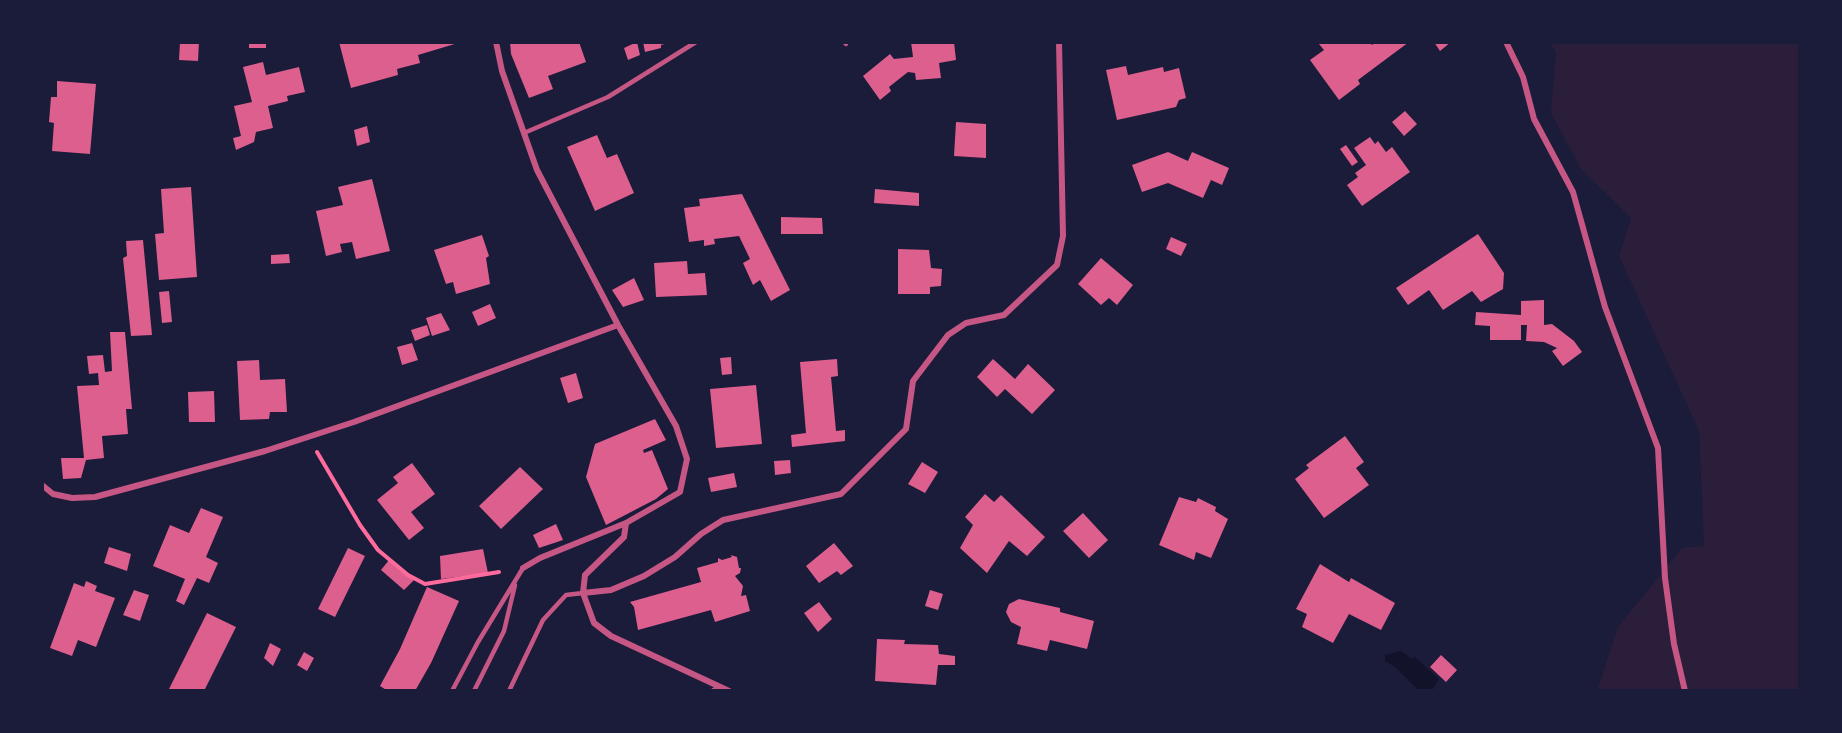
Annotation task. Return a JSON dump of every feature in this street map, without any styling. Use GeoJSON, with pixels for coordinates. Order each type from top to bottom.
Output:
{"type":"FeatureCollection","features":[{"type":"Feature","properties":{"kind":"street"},"geometry":{"type":"LineString","coordinates":[[496,42],[502,71],[537,170],[618,325],[676,426],[687,459],[680,492],[626,523],[540,558],[523,568]]}},
{"type":"Feature","properties":{"kind":"street"},"geometry":{"type":"LineString","coordinates":[[583,593],[611,590],[644,576],[675,557],[701,534],[723,520],[841,494],[906,429],[913,381],[948,335],[966,323],[1004,315],[1057,265],[1063,236],[1059,42]]}},
{"type":"Feature","properties":{"kind":"street"},"geometry":{"type":"LineString","coordinates":[[1506,42],[1522,77],[1534,119],[1573,192],[1605,307],[1658,448],[1665,578],[1674,644],[1684,691]]}},
{"type":"Feature","properties":{"kind":"street"},"geometry":{"type":"LineString","coordinates":[[42,485],[53,494],[72,498],[95,497],[308,437],[618,325]]}},
{"type":"Feature","properties":{"kind":"street"},"geometry":{"type":"LineString","coordinates":[[626,523],[624,537],[585,575],[583,593],[594,623],[611,636],[729,691]]}},
{"type":"Feature","properties":{"kind":"lane"},"geometry":{"type":"LineString","coordinates":[[524,133],[608,97],[696,42]]}},
{"type":"Feature","properties":{"kind":"lane"},"geometry":{"type":"LineString","coordinates":[[452,691],[478,642],[523,568]]}},
{"type":"Feature","properties":{"kind":"lane"},"geometry":{"type":"LineString","coordinates":[[474,691],[504,631],[516,580]]}},
{"type":"Feature","properties":{"kind":"lane"},"geometry":{"type":"LineString","coordinates":[[509,691],[543,620],[566,595],[583,593]]}},
{"type":"Feature","properties":{"kind":"lane"},"geometry":{"type":"LineString","coordinates":[[712,691],[718,687]]}},
{"type":"Feature","properties":{"kind":"path"},"geometry":{"type":"LineString","coordinates":[[308,437],[378,550],[408,575],[425,584],[523,568]]}},
{"type":"Feature","properties":{"kind":"shaded area"},"geometry":{"type":"Polygon","coordinates":[[[1549,42],[1800,42],[1800,691],[1597,691],[1618,627],[1682,548],[1704,546],[1699,431],[1619,256],[1631,218],[1581,169],[1551,113],[1556,52],[1549,42]]]}},
{"type":"Feature","properties":{"kind":"shaded area"},"geometry":{"type":"Polygon","coordinates":[[[1401,651],[1412,659],[1415,657],[1439,679],[1432,691],[1419,691],[1395,667],[1385,661],[1385,655],[1401,651]]]}},
{"type":"Feature","properties":{"kind":"building"},"geometry":{"type":"Polygon","coordinates":[[[180,42],[199,42],[198,61],[179,60],[180,42]]]}},
{"type":"Feature","properties":{"kind":"building"},"geometry":{"type":"Polygon","coordinates":[[[249,42],[266,42],[266,48],[249,48],[249,42]]]}},
{"type":"Feature","properties":{"kind":"building"},"geometry":{"type":"Polygon","coordinates":[[[339,42],[458,43],[418,55],[420,63],[397,69],[398,75],[351,88],[339,42]]]}},
{"type":"Feature","properties":{"kind":"building"},"geometry":{"type":"Polygon","coordinates":[[[510,42],[579,42],[586,62],[548,76],[553,89],[529,98],[511,54],[510,42]]]}},
{"type":"Feature","properties":{"kind":"building"},"geometry":{"type":"Polygon","coordinates":[[[637,42],[640,55],[628,60],[624,48],[637,42]]]}},
{"type":"Feature","properties":{"kind":"building"},"geometry":{"type":"Polygon","coordinates":[[[643,42],[668,43],[661,45],[661,48],[645,52],[643,42]]]}},
{"type":"Feature","properties":{"kind":"building"},"geometry":{"type":"Polygon","coordinates":[[[911,42],[954,42],[956,60],[939,63],[941,78],[916,80],[915,73],[908,72],[889,87],[891,91],[880,100],[863,76],[890,54],[894,59],[913,57],[911,42]]]}},
{"type":"Feature","properties":{"kind":"building"},"geometry":{"type":"Polygon","coordinates":[[[1323,42],[1370,42],[1372,45],[1376,42],[1409,42],[1358,80],[1360,84],[1339,100],[1310,60],[1324,50],[1319,44],[1323,42]]]}},
{"type":"Feature","properties":{"kind":"building"},"geometry":{"type":"Polygon","coordinates":[[[1434,42],[1451,42],[1440,51],[1434,42]]]}},
{"type":"Feature","properties":{"kind":"building"},"geometry":{"type":"Polygon","coordinates":[[[263,62],[266,75],[299,67],[305,92],[287,96],[288,101],[268,106],[273,128],[256,132],[254,142],[236,150],[233,138],[241,136],[234,106],[252,102],[243,67],[263,62]]]}},
{"type":"Feature","properties":{"kind":"building"},"geometry":{"type":"Polygon","coordinates":[[[1126,66],[1128,75],[1163,67],[1164,72],[1179,68],[1186,98],[1179,100],[1176,107],[1117,120],[1106,70],[1126,66]]]}},
{"type":"Feature","properties":{"kind":"building"},"geometry":{"type":"Polygon","coordinates":[[[57,81],[96,84],[90,154],[52,151],[54,123],[49,122],[51,97],[57,97],[57,81]]]}},
{"type":"Feature","properties":{"kind":"building"},"geometry":{"type":"Polygon","coordinates":[[[1405,111],[1417,124],[1404,136],[1392,122],[1405,111]]]}},
{"type":"Feature","properties":{"kind":"building"},"geometry":{"type":"Polygon","coordinates":[[[956,122],[986,124],[986,158],[954,156],[956,122]]]}},
{"type":"Feature","properties":{"kind":"building"},"geometry":{"type":"Polygon","coordinates":[[[367,126],[370,142],[357,146],[354,130],[367,126]]]}},
{"type":"Feature","properties":{"kind":"building"},"geometry":{"type":"Polygon","coordinates":[[[597,135],[607,158],[617,154],[634,193],[595,211],[567,147],[597,135]]]}},
{"type":"Feature","properties":{"kind":"building"},"geometry":{"type":"Polygon","coordinates":[[[1370,137],[1375,144],[1378,141],[1386,152],[1392,147],[1410,172],[1362,206],[1347,185],[1358,177],[1355,173],[1366,165],[1354,148],[1370,137]]]}},
{"type":"Feature","properties":{"kind":"building"},"geometry":{"type":"Polygon","coordinates":[[[1346,145],[1358,162],[1352,166],[1340,149],[1346,145]]]}},
{"type":"Feature","properties":{"kind":"building"},"geometry":{"type":"Polygon","coordinates":[[[1168,152],[1188,161],[1192,152],[1229,168],[1222,185],[1211,180],[1203,198],[1168,183],[1142,192],[1132,165],[1168,152]]]}},
{"type":"Feature","properties":{"kind":"building"},"geometry":{"type":"Polygon","coordinates":[[[372,179],[390,251],[356,259],[352,242],[340,244],[342,252],[326,256],[316,211],[343,205],[338,187],[372,179]]]}},
{"type":"Feature","properties":{"kind":"building"},"geometry":{"type":"Polygon","coordinates":[[[191,187],[197,277],[159,280],[155,234],[164,233],[161,189],[191,187]]]}},
{"type":"Feature","properties":{"kind":"building"},"geometry":{"type":"Polygon","coordinates":[[[875,189],[919,193],[919,206],[874,203],[875,189]]]}},
{"type":"Feature","properties":{"kind":"building"},"geometry":{"type":"Polygon","coordinates":[[[742,194],[790,290],[771,301],[760,280],[753,285],[743,263],[750,259],[739,236],[714,239],[715,244],[704,246],[704,240],[689,242],[684,208],[700,206],[699,199],[742,194]]]}},
{"type":"Feature","properties":{"kind":"building"},"geometry":{"type":"Polygon","coordinates":[[[781,217],[822,218],[823,234],[781,234],[781,217]]]}},
{"type":"Feature","properties":{"kind":"building"},"geometry":{"type":"Polygon","coordinates":[[[1478,234],[1504,273],[1503,289],[1481,302],[1472,291],[1443,310],[1429,290],[1408,305],[1396,288],[1478,234]]]}},
{"type":"Feature","properties":{"kind":"building"},"geometry":{"type":"Polygon","coordinates":[[[482,235],[489,256],[486,258],[490,284],[456,294],[453,282],[446,284],[434,250],[482,235]]]}},
{"type":"Feature","properties":{"kind":"building"},"geometry":{"type":"Polygon","coordinates":[[[1171,237],[1187,244],[1181,256],[1166,249],[1171,237]]]}},
{"type":"Feature","properties":{"kind":"building"},"geometry":{"type":"Polygon","coordinates":[[[143,240],[152,335],[131,336],[123,258],[127,256],[126,241],[143,240]]]}},
{"type":"Feature","properties":{"kind":"building"},"geometry":{"type":"Polygon","coordinates":[[[898,249],[929,250],[931,268],[942,269],[941,286],[930,287],[930,294],[898,294],[898,249]]]}},
{"type":"Feature","properties":{"kind":"building"},"geometry":{"type":"Polygon","coordinates":[[[289,254],[290,263],[271,264],[271,255],[289,254]]]}},
{"type":"Feature","properties":{"kind":"building"},"geometry":{"type":"Polygon","coordinates":[[[1101,258],[1133,285],[1117,305],[1109,298],[1101,305],[1078,284],[1101,258]]]}},
{"type":"Feature","properties":{"kind":"building"},"geometry":{"type":"Polygon","coordinates":[[[687,261],[688,274],[705,273],[707,295],[656,297],[654,263],[687,261]]]}},
{"type":"Feature","properties":{"kind":"building"},"geometry":{"type":"Polygon","coordinates":[[[634,278],[644,300],[623,307],[612,290],[634,278]]]}},
{"type":"Feature","properties":{"kind":"building"},"geometry":{"type":"Polygon","coordinates":[[[169,291],[172,322],[162,323],[159,292],[169,291]]]}},
{"type":"Feature","properties":{"kind":"building"},"geometry":{"type":"Polygon","coordinates":[[[1544,300],[1544,325],[1552,324],[1574,341],[1582,352],[1563,366],[1552,351],[1557,348],[1544,342],[1526,341],[1527,325],[1521,325],[1521,340],[1490,340],[1490,326],[1475,325],[1476,312],[1521,315],[1521,301],[1544,300]]]}},
{"type":"Feature","properties":{"kind":"building"},"geometry":{"type":"Polygon","coordinates":[[[490,304],[496,318],[478,326],[472,312],[490,304]]]}},
{"type":"Feature","properties":{"kind":"building"},"geometry":{"type":"Polygon","coordinates":[[[441,313],[450,330],[432,336],[426,318],[441,313]]]}},
{"type":"Feature","properties":{"kind":"building"},"geometry":{"type":"Polygon","coordinates":[[[427,325],[430,335],[415,341],[411,330],[427,325]]]}},
{"type":"Feature","properties":{"kind":"building"},"geometry":{"type":"Polygon","coordinates":[[[110,332],[125,332],[132,409],[126,409],[128,434],[102,436],[104,458],[86,460],[81,478],[63,479],[61,458],[84,458],[77,386],[99,385],[98,373],[89,374],[87,356],[103,355],[105,372],[112,371],[110,332]]]}},
{"type":"Feature","properties":{"kind":"building"},"geometry":{"type":"Polygon","coordinates":[[[412,343],[418,360],[402,365],[397,347],[412,343]]]}},
{"type":"Feature","properties":{"kind":"building"},"geometry":{"type":"Polygon","coordinates":[[[731,357],[732,374],[722,375],[720,358],[731,357]]]}},
{"type":"Feature","properties":{"kind":"building"},"geometry":{"type":"Polygon","coordinates":[[[837,359],[838,376],[831,377],[836,431],[845,430],[845,441],[792,447],[791,435],[806,433],[800,362],[837,359]]]}},
{"type":"Feature","properties":{"kind":"building"},"geometry":{"type":"Polygon","coordinates":[[[993,359],[1015,379],[1028,364],[1055,390],[1032,414],[1005,389],[997,397],[977,377],[993,359]]]}},
{"type":"Feature","properties":{"kind":"building"},"geometry":{"type":"Polygon","coordinates":[[[259,360],[260,380],[285,379],[287,412],[270,412],[269,419],[240,420],[237,361],[259,360]]]}},
{"type":"Feature","properties":{"kind":"building"},"geometry":{"type":"Polygon","coordinates":[[[576,373],[583,398],[568,403],[560,378],[576,373]]]}},
{"type":"Feature","properties":{"kind":"building"},"geometry":{"type":"Polygon","coordinates":[[[756,385],[762,444],[716,448],[710,389],[756,385]]]}},
{"type":"Feature","properties":{"kind":"building"},"geometry":{"type":"Polygon","coordinates":[[[214,391],[215,422],[189,422],[188,392],[214,391]]]}},
{"type":"Feature","properties":{"kind":"building"},"geometry":{"type":"Polygon","coordinates":[[[655,419],[666,440],[643,450],[644,453],[652,450],[668,489],[656,499],[606,525],[586,477],[595,444],[655,419]]]}},
{"type":"Feature","properties":{"kind":"building"},"geometry":{"type":"Polygon","coordinates":[[[1345,436],[1364,462],[1356,468],[1369,485],[1324,518],[1295,479],[1309,468],[1306,465],[1345,436]]]}},
{"type":"Feature","properties":{"kind":"building"},"geometry":{"type":"Polygon","coordinates":[[[790,460],[791,473],[775,475],[774,461],[790,460]]]}},
{"type":"Feature","properties":{"kind":"building"},"geometry":{"type":"Polygon","coordinates":[[[922,462],[938,472],[925,493],[908,484],[922,462]]]}},
{"type":"Feature","properties":{"kind":"building"},"geometry":{"type":"Polygon","coordinates":[[[412,463],[435,494],[411,512],[424,528],[409,540],[377,500],[398,483],[393,477],[412,463]]]}},
{"type":"Feature","properties":{"kind":"building"},"geometry":{"type":"Polygon","coordinates":[[[520,467],[543,489],[501,529],[479,506],[520,467]]]}},
{"type":"Feature","properties":{"kind":"building"},"geometry":{"type":"Polygon","coordinates":[[[734,473],[737,487],[711,492],[708,478],[734,473]]]}},
{"type":"Feature","properties":{"kind":"building"},"geometry":{"type":"Polygon","coordinates":[[[985,494],[994,502],[1001,495],[1045,537],[1027,556],[1009,541],[987,573],[960,548],[973,525],[965,517],[985,494]]]}},
{"type":"Feature","properties":{"kind":"building"},"geometry":{"type":"Polygon","coordinates":[[[1179,497],[1196,502],[1198,498],[1216,507],[1215,511],[1228,519],[1211,558],[1196,552],[1194,560],[1159,545],[1179,497]]]}},
{"type":"Feature","properties":{"kind":"building"},"geometry":{"type":"Polygon","coordinates":[[[201,508],[223,517],[206,557],[218,563],[209,583],[197,578],[184,605],[176,601],[185,579],[153,566],[170,525],[189,533],[201,508]]]}},
{"type":"Feature","properties":{"kind":"building"},"geometry":{"type":"Polygon","coordinates":[[[1083,513],[1108,540],[1089,558],[1063,531],[1083,513]]]}},
{"type":"Feature","properties":{"kind":"building"},"geometry":{"type":"Polygon","coordinates":[[[556,524],[563,540],[539,548],[533,535],[556,524]]]}},
{"type":"Feature","properties":{"kind":"building"},"geometry":{"type":"Polygon","coordinates":[[[834,543],[853,566],[841,575],[837,571],[819,583],[806,566],[834,543]]]}},
{"type":"Feature","properties":{"kind":"building"},"geometry":{"type":"Polygon","coordinates":[[[109,547],[131,554],[127,571],[104,563],[109,547]]]}},
{"type":"Feature","properties":{"kind":"building"},"geometry":{"type":"Polygon","coordinates":[[[348,548],[365,556],[335,617],[318,609],[348,548]]]}},
{"type":"Feature","properties":{"kind":"building"},"geometry":{"type":"Polygon","coordinates":[[[483,549],[488,573],[441,579],[440,556],[483,549]]]}},
{"type":"Feature","properties":{"kind":"building"},"geometry":{"type":"Polygon","coordinates":[[[731,555],[737,557],[739,568],[741,568],[740,573],[735,576],[743,586],[741,596],[746,595],[750,611],[715,622],[711,610],[638,630],[634,607],[630,602],[701,582],[697,568],[718,562],[718,558],[722,560],[732,557],[731,555]]]}},
{"type":"Feature","properties":{"kind":"building"},"geometry":{"type":"Polygon","coordinates":[[[389,560],[414,580],[404,590],[381,570],[389,560]]]}},
{"type":"Feature","properties":{"kind":"building"},"geometry":{"type":"Polygon","coordinates":[[[1320,564],[1349,582],[1351,578],[1395,603],[1381,630],[1349,614],[1333,643],[1302,627],[1307,614],[1296,609],[1320,564]]]}},
{"type":"Feature","properties":{"kind":"building"},"geometry":{"type":"Polygon","coordinates":[[[86,581],[97,586],[95,591],[115,598],[96,647],[78,640],[72,656],[50,648],[74,583],[84,587],[86,581]]]}},
{"type":"Feature","properties":{"kind":"building"},"geometry":{"type":"Polygon","coordinates":[[[427,587],[459,601],[431,663],[415,691],[388,691],[380,686],[400,649],[427,587]]]}},
{"type":"Feature","properties":{"kind":"building"},"geometry":{"type":"Polygon","coordinates":[[[134,590],[149,595],[140,621],[123,615],[134,590]]]}},
{"type":"Feature","properties":{"kind":"building"},"geometry":{"type":"Polygon","coordinates":[[[930,590],[943,594],[938,610],[925,606],[930,590]]]}},
{"type":"Feature","properties":{"kind":"building"},"geometry":{"type":"Polygon","coordinates":[[[1019,599],[1060,608],[1060,612],[1094,621],[1087,649],[1050,640],[1047,651],[1017,644],[1021,627],[1011,622],[1006,612],[1009,604],[1019,599]]]}},
{"type":"Feature","properties":{"kind":"building"},"geometry":{"type":"Polygon","coordinates":[[[819,602],[832,619],[818,632],[804,613],[819,602]]]}},
{"type":"Feature","properties":{"kind":"building"},"geometry":{"type":"Polygon","coordinates":[[[207,613],[236,627],[204,691],[168,691],[207,613]]]}},
{"type":"Feature","properties":{"kind":"building"},"geometry":{"type":"Polygon","coordinates":[[[877,639],[905,640],[904,644],[938,645],[939,654],[955,656],[955,665],[938,665],[936,685],[875,681],[877,639]]]}},
{"type":"Feature","properties":{"kind":"building"},"geometry":{"type":"Polygon","coordinates":[[[270,643],[281,649],[273,666],[264,658],[270,643]]]}},
{"type":"Feature","properties":{"kind":"building"},"geometry":{"type":"Polygon","coordinates":[[[304,652],[314,658],[307,671],[297,665],[304,652]]]}},
{"type":"Feature","properties":{"kind":"building"},"geometry":{"type":"Polygon","coordinates":[[[1441,655],[1457,670],[1446,682],[1430,667],[1441,655]]]}}]}
